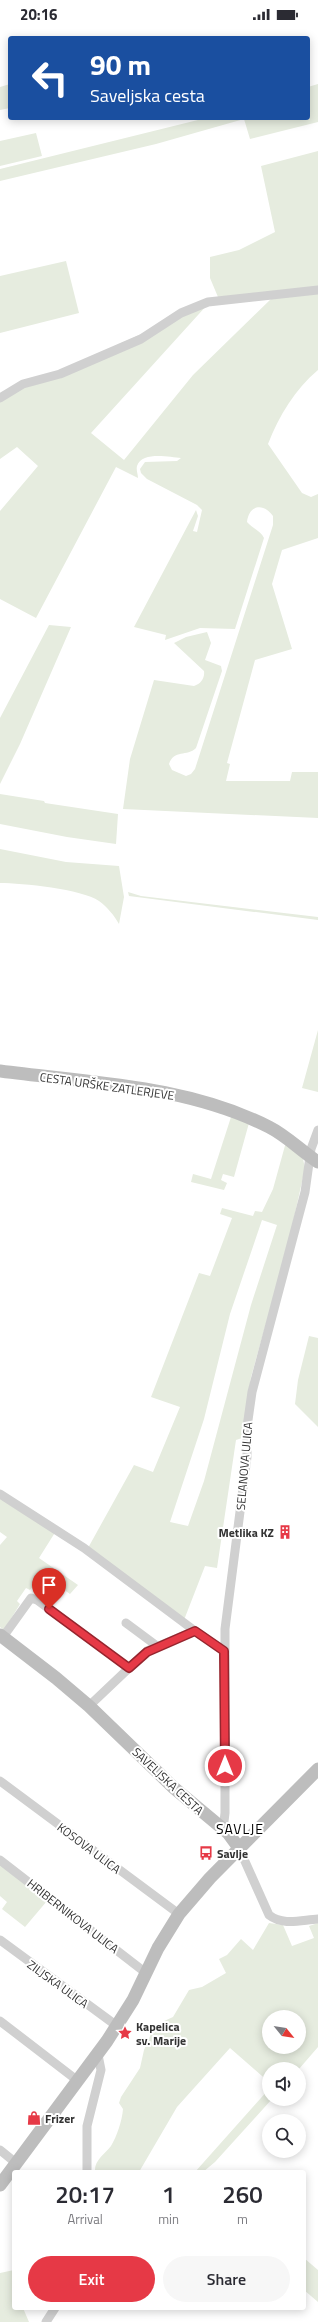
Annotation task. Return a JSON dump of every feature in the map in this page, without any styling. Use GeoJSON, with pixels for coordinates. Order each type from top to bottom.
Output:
{"type":"FeatureCollection","features":[{"type":"Feature","properties":{"kind":"street"},"geometry":{"type":"LineString","coordinates":[[0,398],[23,384],[60,374],[142,339],[181,312],[208,302],[318,290]]}},
{"type":"Feature","properties":{"kind":"street","name":"CESTA URŠKE ZATLERJEVE"},"geometry":{"type":"LineString","coordinates":[[0,1071],[144,1089],[211,1105],[270,1127],[314,1160]]}},
{"type":"Feature","properties":{"kind":"street","name":"SELANOVA ULICA"},"geometry":{"type":"LineString","coordinates":[[223,1830],[225,1813],[225,1629],[247,1457],[247,1427],[252,1392],[314,1160],[318,1130]]}},
{"type":"Feature","properties":{"kind":"street"},"geometry":{"type":"LineString","coordinates":[[0,1494],[84,1548],[224,1651]]}},
{"type":"Feature","properties":{"kind":"street"},"geometry":{"type":"LineString","coordinates":[[1,1636],[31,1598],[37,1600],[120,1663],[129,1668]]}},
{"type":"Feature","properties":{"kind":"street"},"geometry":{"type":"LineString","coordinates":[[126,1623],[157,1646]]}},
{"type":"Feature","properties":{"kind":"street"},"geometry":{"type":"LineString","coordinates":[[89,1706],[110,1689],[129,1668],[147,1652],[157,1646],[195,1631]]}},
{"type":"Feature","properties":{"kind":"street","name":"SAVELJSKA CESTA"},"geometry":{"type":"LineString","coordinates":[[1,1636],[52,1674],[89,1706],[174,1788],[223,1830],[240,1848],[269,1915],[276,1921],[284,1922],[318,1919]]}},
{"type":"Feature","properties":{"kind":"street"},"geometry":{"type":"LineString","coordinates":[[0,2186],[16,2162],[78,2081],[117,2026],[179,1914],[198,1890],[318,1769]]}},
{"type":"Feature","properties":{"kind":"street","name":"KOSOVA ULICA"},"geometry":{"type":"LineString","coordinates":[[0,1781],[179,1914]]}},
{"type":"Feature","properties":{"kind":"street","name":"HRIBERNIKOVA ULICA"},"geometry":{"type":"LineString","coordinates":[[0,1860],[146,1973]]}},
{"type":"Feature","properties":{"kind":"street","name":"ZILJSKA ULICA"},"geometry":{"type":"LineString","coordinates":[[0,1940],[117,2026]]}},
{"type":"Feature","properties":{"kind":"street"},"geometry":{"type":"LineString","coordinates":[[0,2021],[78,2081]]}},
{"type":"Feature","properties":{"kind":"street"},"geometry":{"type":"LineString","coordinates":[[87,2170],[87,2126],[101,2070],[98,2054]]}},
{"type":"Feature","properties":{"kind":"street"},"geometry":{"type":"LineString","coordinates":[[0,2150],[16,2162]]}},
{"type":"Feature","properties":{"kind":"street"},"geometry":{"type":"LineString","coordinates":[[46,2322],[54,2310]]}},
{"type":"Feature","properties":{"kind":"shaded area"},"geometry":{"type":"Polygon","coordinates":[[[318,84],[318,122],[250,139],[244,120],[310,120],[310,86],[318,84]]]}},
{"type":"Feature","properties":{"kind":"shaded area"},"geometry":{"type":"Polygon","coordinates":[[[8,85],[8,108],[0,110],[0,87],[8,85]]]}},
{"type":"Feature","properties":{"kind":"shaded area"},"geometry":{"type":"Polygon","coordinates":[[[198,120],[240,120],[156,144],[0,181],[0,169],[198,120]]]}},
{"type":"Feature","properties":{"kind":"shaded area"},"geometry":{"type":"Polygon","coordinates":[[[36,133],[42,156],[0,166],[0,141],[36,133]]]}},
{"type":"Feature","properties":{"kind":"shaded area"},"geometry":{"type":"Polygon","coordinates":[[[318,151],[318,287],[218,297],[210,278],[210,257],[239,250],[275,232],[261,166],[318,151]]]}},
{"type":"Feature","properties":{"kind":"shaded area"},"geometry":{"type":"Polygon","coordinates":[[[66,261],[79,313],[0,333],[0,276],[66,261]]]}},
{"type":"Feature","properties":{"kind":"shaded area"},"geometry":{"type":"Polygon","coordinates":[[[318,293],[318,370],[302,386],[288,404],[277,423],[268,444],[302,493],[311,497],[318,494],[318,538],[282,550],[272,584],[292,649],[255,660],[227,763],[230,764],[226,781],[290,781],[292,772],[318,772],[318,818],[123,809],[130,759],[154,680],[194,686],[201,682],[204,676],[204,671],[174,643],[186,637],[207,632],[211,643],[205,660],[221,666],[222,671],[196,748],[192,751],[174,756],[169,764],[172,770],[186,776],[191,774],[195,769],[273,525],[273,516],[265,509],[257,507],[250,512],[248,516],[247,522],[261,533],[264,538],[235,629],[200,628],[165,640],[166,635],[134,627],[196,510],[198,516],[193,531],[197,532],[202,510],[197,505],[147,479],[141,473],[140,469],[145,462],[177,461],[181,458],[156,456],[144,458],[137,466],[138,478],[116,467],[36,618],[0,599],[0,511],[38,466],[17,447],[0,459],[0,400],[17,390],[208,304],[91,433],[124,460],[193,375],[272,298],[318,293]]]}},
{"type":"Feature","properties":{"kind":"shaded area"},"geometry":{"type":"Polygon","coordinates":[[[49,625],[71,627],[20,744],[0,784],[0,718],[49,625]]]}},
{"type":"Feature","properties":{"kind":"shaded area"},"geometry":{"type":"Polygon","coordinates":[[[0,794],[44,801],[45,803],[118,814],[116,844],[67,837],[0,824],[0,794]]]}},
{"type":"Feature","properties":{"kind":"shaded area"},"geometry":{"type":"Polygon","coordinates":[[[0,849],[66,862],[119,866],[124,897],[119,924],[113,914],[105,906],[91,897],[66,890],[22,884],[0,883],[0,849]]]}},
{"type":"Feature","properties":{"kind":"shaded area"},"geometry":{"type":"Polygon","coordinates":[[[128,892],[141,896],[318,917],[318,920],[129,896],[128,892]]]}},
{"type":"Feature","properties":{"kind":"shaded area"},"geometry":{"type":"Polygon","coordinates":[[[318,1030],[318,1092],[302,1088],[318,1030]]]}},
{"type":"Feature","properties":{"kind":"shaded area"},"geometry":{"type":"Polygon","coordinates":[[[231,1117],[249,1123],[234,1177],[223,1174],[221,1180],[227,1183],[224,1190],[191,1182],[193,1174],[211,1179],[231,1117]]]}},
{"type":"Feature","properties":{"kind":"shaded area"},"geometry":{"type":"Polygon","coordinates":[[[286,1142],[303,1159],[305,1168],[288,1245],[251,1377],[242,1438],[236,1440],[217,1568],[205,1566],[184,1620],[88,1548],[134,1465],[153,1472],[180,1407],[151,1397],[199,1273],[210,1276],[232,1218],[220,1214],[222,1208],[253,1216],[255,1211],[262,1212],[273,1189],[286,1142]],[[262,1220],[230,1314],[204,1419],[170,1522],[188,1526],[204,1481],[251,1305],[277,1225],[262,1220]]]}},
{"type":"Feature","properties":{"kind":"shaded area"},"geometry":{"type":"Polygon","coordinates":[[[309,1336],[318,1338],[318,1427],[295,1404],[298,1380],[309,1336]]]}},
{"type":"Feature","properties":{"kind":"shaded area"},"geometry":{"type":"Polygon","coordinates":[[[0,1497],[56,1531],[39,1558],[78,1585],[70,1594],[42,1574],[30,1590],[26,1588],[17,1601],[20,1604],[4,1630],[0,1627],[0,1545],[7,1537],[0,1532],[0,1497]]]}},
{"type":"Feature","properties":{"kind":"shaded area"},"geometry":{"type":"Polygon","coordinates":[[[0,1864],[47,1901],[25,1927],[2,1909],[7,1902],[0,1896],[0,1864]]]}},
{"type":"Feature","properties":{"kind":"shaded area"},"geometry":{"type":"Polygon","coordinates":[[[269,1923],[283,1925],[292,1946],[314,1938],[309,1926],[318,1923],[318,2047],[305,2062],[262,2062],[262,2076],[230,2048],[177,2107],[140,2170],[95,2170],[96,2164],[111,2146],[117,2133],[122,2118],[123,2109],[119,2103],[121,2097],[140,2068],[144,2050],[151,2034],[162,2022],[173,2017],[189,1990],[202,1987],[226,1973],[219,1959],[227,1955],[241,1939],[253,1950],[269,1923]]]}},
{"type":"Feature","properties":{"kind":"shaded area"},"geometry":{"type":"Polygon","coordinates":[[[262,2097],[262,2106],[266,2106],[215,2162],[205,2170],[197,2170],[262,2097]]]}},
{"type":"Feature","properties":{"kind":"shaded area"},"geometry":{"type":"Polygon","coordinates":[[[306,2260],[318,2270],[318,2302],[306,2292],[306,2260]]]}},
{"type":"Feature","properties":{"kind":"shaded area"},"geometry":{"type":"Polygon","coordinates":[[[12,2270],[12,2310],[24,2310],[29,2322],[0,2322],[0,2273],[12,2270]]]}},
{"type":"Feature","properties":{"kind":"place","name":"Metlika KZ"},"geometry":{"type":"Point","coordinates":[285,1532]}},
{"type":"Feature","properties":{"kind":"place","name":"Savlje"},"geometry":{"type":"Point","coordinates":[206,1853]}},
{"type":"Feature","properties":{"kind":"place","name":"Kapelica sv. Marije"},"geometry":{"type":"Point","coordinates":[125,2033]}},
{"type":"Feature","properties":{"kind":"place","name":"Frizer"},"geometry":{"type":"Point","coordinates":[34,2118]}},
{"type":"Feature","properties":{"kind":"district","name":"SAVLJE"},"geometry":{"type":"Point","coordinates":[240,1828]}},
{"type":"Feature","properties":{"kind":"route"},"geometry":{"type":"LineString","coordinates":[[49,1609],[120,1663],[129,1668],[147,1652],[157,1646],[195,1631],[224,1651],[225,1766]]}}]}
